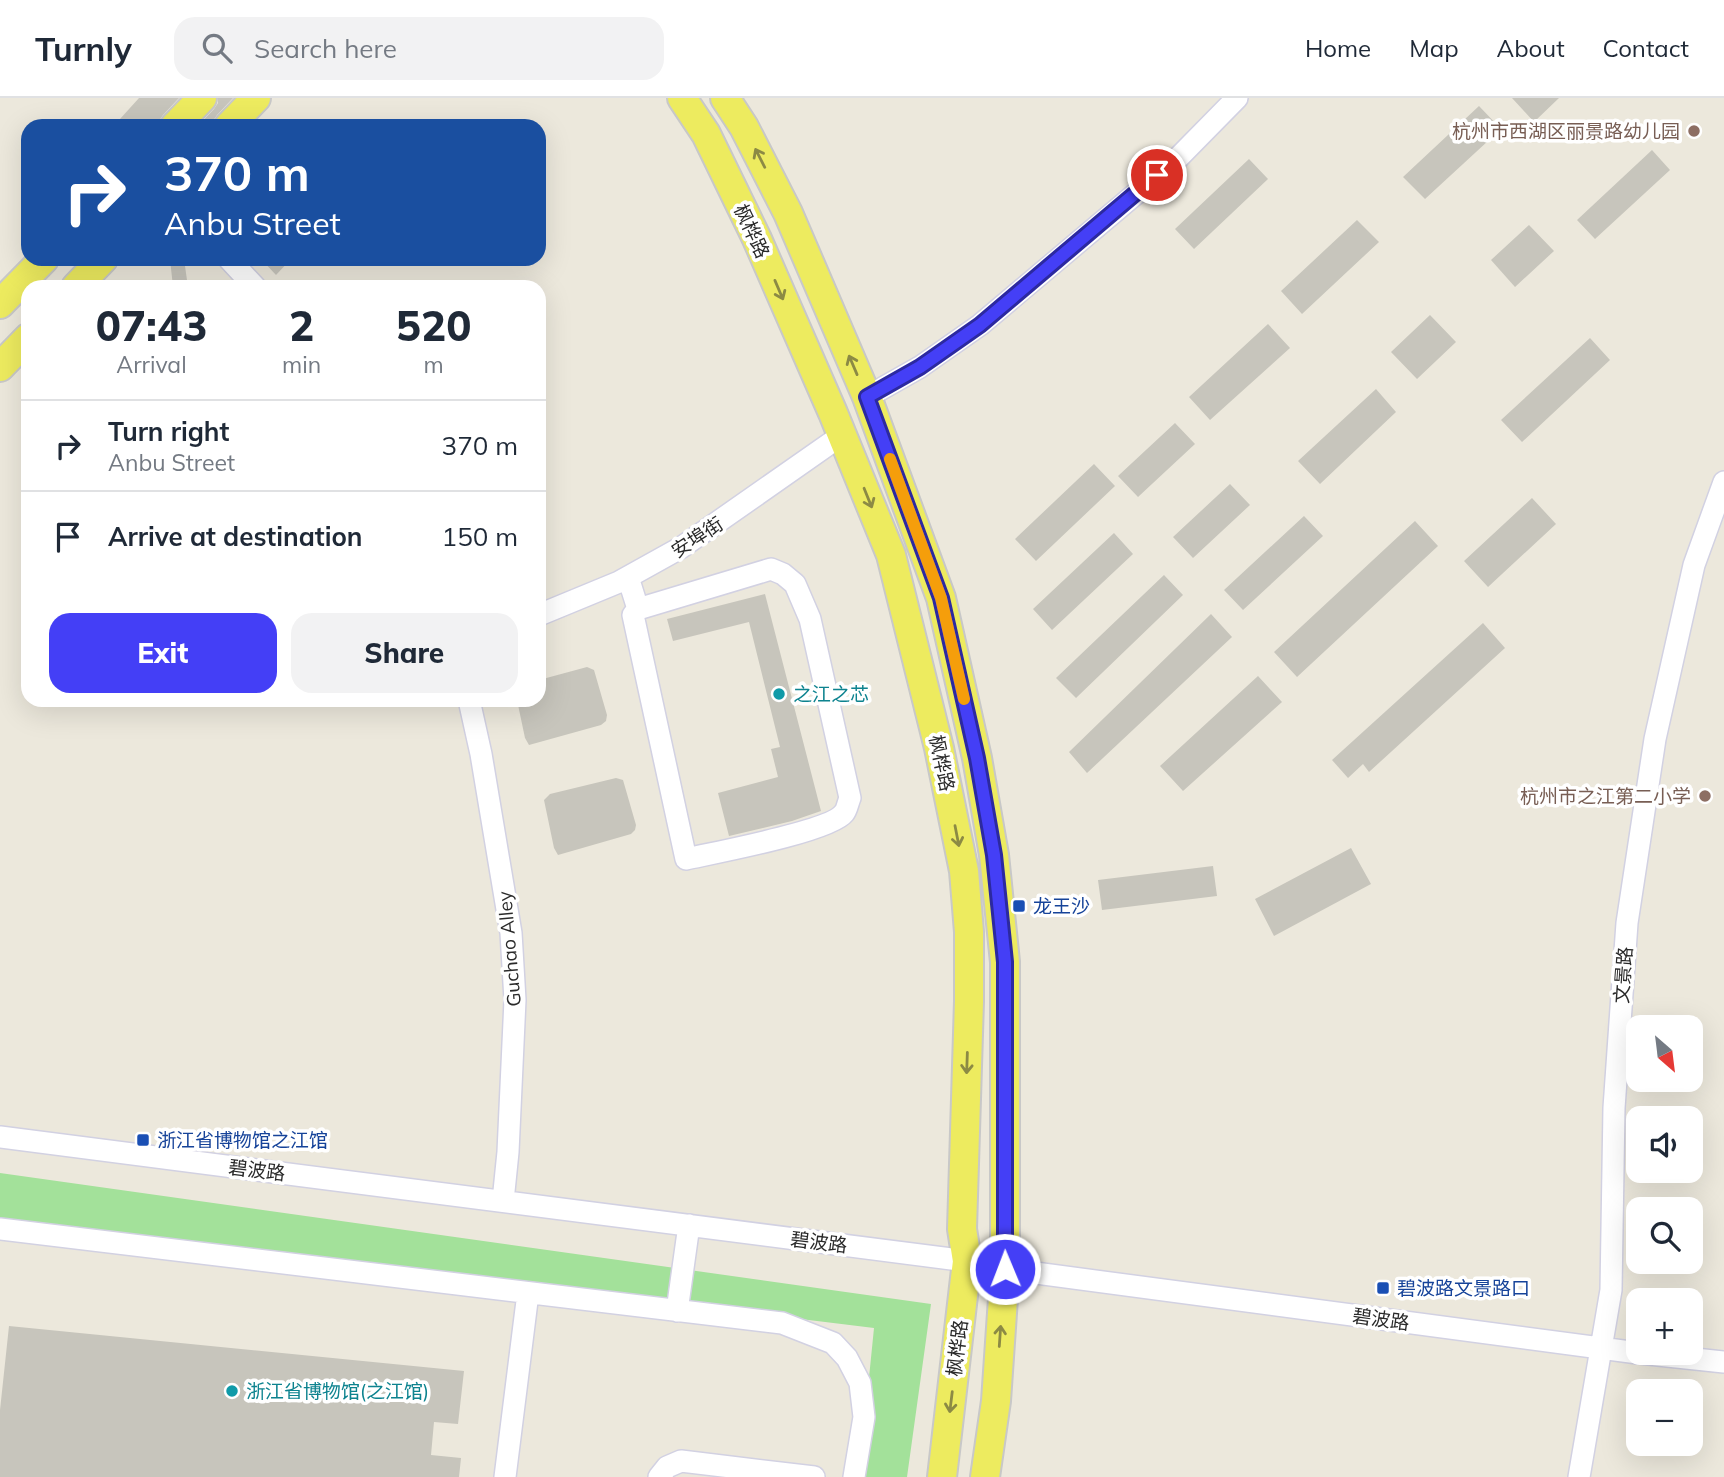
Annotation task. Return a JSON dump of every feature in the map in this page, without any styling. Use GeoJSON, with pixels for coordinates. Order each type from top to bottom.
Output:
{"type":"FeatureCollection","features":[{"type":"Feature","properties":{"kind":"main road"},"geometry":{"type":"LineString","coordinates":[[182,119],[202,98]]}},
{"type":"Feature","properties":{"kind":"main road"},"geometry":{"type":"LineString","coordinates":[[236,119],[256,98]]}},
{"type":"Feature","properties":{"kind":"main road","name":"枫桦路"},"geometry":{"type":"LineString","coordinates":[[682,98],[706,134],[757,239],[891,555],[939,748],[964,870],[969,932],[962,1229],[967,1261],[942,1477]]}},
{"type":"Feature","properties":{"kind":"main road","name":"枫桦路"},"geometry":{"type":"LineString","coordinates":[[725,98],[744,127],[788,213],[867,397],[941,598],[977,758],[994,855],[1005,962],[1005,1269],[996,1401],[985,1477]]}},
{"type":"Feature","properties":{"kind":"main road"},"geometry":{"type":"LineString","coordinates":[[23,280],[37,266]]}},
{"type":"Feature","properties":{"kind":"main road"},"geometry":{"type":"LineString","coordinates":[[83,280],[96,266]]}},
{"type":"Feature","properties":{"kind":"main road"},"geometry":{"type":"LineString","coordinates":[[0,304],[21,283]]}},
{"type":"Feature","properties":{"kind":"main road"},"geometry":{"type":"LineString","coordinates":[[0,367],[21,345]]}},
{"type":"Feature","properties":{"kind":"street"},"geometry":{"type":"LineString","coordinates":[[867,397],[920,367],[980,325],[1177,159],[1237,98]]}},
{"type":"Feature","properties":{"kind":"street"},"geometry":{"type":"LineString","coordinates":[[236,266],[248,280]]}},
{"type":"Feature","properties":{"kind":"street","name":"安埠街"},"geometry":{"type":"LineString","coordinates":[[546,612],[628,578],[682,547],[842,435]]}},
{"type":"Feature","properties":{"kind":"street","name":"文景路"},"geometry":{"type":"LineString","coordinates":[[1579,1477],[1611,1290],[1614,1108],[1627,923],[1655,739],[1694,565],[1724,482]]}},
{"type":"Feature","properties":{"kind":"street"},"geometry":{"type":"LineString","coordinates":[[771,569],[783,574],[795,584],[810,619],[850,798],[844,813],[829,823],[802,832],[686,859],[633,615],[638,609],[771,569]]}},
{"type":"Feature","properties":{"kind":"street"},"geometry":{"type":"LineString","coordinates":[[628,578],[638,609]]}},
{"type":"Feature","properties":{"kind":"street","name":"Guchao Alley"},"geometry":{"type":"LineString","coordinates":[[471,707],[511,933],[515,1000],[503,1201]]}},
{"type":"Feature","properties":{"kind":"street","name":"碧波路"},"geometry":{"type":"LineString","coordinates":[[0,1138],[967,1261],[1005,1269],[1626,1351]]}},
{"type":"Feature","properties":{"kind":"street"},"geometry":{"type":"LineString","coordinates":[[677,1311],[689,1225]]}},
{"type":"Feature","properties":{"kind":"street"},"geometry":{"type":"LineString","coordinates":[[0,1229],[782,1324],[833,1343],[847,1358],[860,1382],[864,1417],[854,1477]]}},
{"type":"Feature","properties":{"kind":"street"},"geometry":{"type":"LineString","coordinates":[[505,1477],[528,1293]]}},
{"type":"Feature","properties":{"kind":"street","name":"碧波路"},"geometry":{"type":"LineString","coordinates":[[1703,1360],[1724,1362]]}},
{"type":"Feature","properties":{"kind":"street"},"geometry":{"type":"LineString","coordinates":[[659,1477],[667,1467],[681,1461],[814,1477]]}},
{"type":"Feature","properties":{"kind":"green space"},"geometry":{"type":"Polygon","coordinates":[[[0,1173],[931,1304],[907,1477],[859,1477],[874,1328],[0,1221],[0,1173]]]}},
{"type":"Feature","properties":{"kind":"building"},"geometry":{"type":"Polygon","coordinates":[[[139,98],[179,98],[160,119],[120,119],[139,98]]]}},
{"type":"Feature","properties":{"kind":"building"},"geometry":{"type":"Polygon","coordinates":[[[218,98],[233,98],[214,119],[205,119],[214,109],[218,98]]]}},
{"type":"Feature","properties":{"kind":"building"},"geometry":{"type":"Polygon","coordinates":[[[1512,98],[1559,98],[1534,122],[1512,98]]]}},
{"type":"Feature","properties":{"kind":"building"},"geometry":{"type":"Polygon","coordinates":[[[1479,106],[1501,129],[1425,199],[1403,177],[1479,106]]]}},
{"type":"Feature","properties":{"kind":"building"},"geometry":{"type":"Polygon","coordinates":[[[1652,150],[1670,170],[1595,239],[1577,220],[1652,150]]]}},
{"type":"Feature","properties":{"kind":"building"},"geometry":{"type":"Polygon","coordinates":[[[1249,159],[1268,179],[1194,249],[1175,229],[1249,159]]]}},
{"type":"Feature","properties":{"kind":"building"},"geometry":{"type":"Polygon","coordinates":[[[1357,220],[1379,242],[1302,314],[1281,291],[1357,220]]]}},
{"type":"Feature","properties":{"kind":"building"},"geometry":{"type":"Polygon","coordinates":[[[1529,225],[1554,251],[1515,287],[1491,260],[1529,225]]]}},
{"type":"Feature","properties":{"kind":"building"},"geometry":{"type":"Polygon","coordinates":[[[171,266],[185,266],[187,280],[172,280],[171,266]]]}},
{"type":"Feature","properties":{"kind":"building"},"geometry":{"type":"Polygon","coordinates":[[[268,266],[284,266],[276,275],[268,266]]]}},
{"type":"Feature","properties":{"kind":"building"},"geometry":{"type":"Polygon","coordinates":[[[1430,315],[1456,342],[1417,379],[1391,352],[1430,315]]]}},
{"type":"Feature","properties":{"kind":"building"},"geometry":{"type":"Polygon","coordinates":[[[1268,324],[1290,348],[1210,420],[1189,397],[1268,324]]]}},
{"type":"Feature","properties":{"kind":"building"},"geometry":{"type":"Polygon","coordinates":[[[1590,338],[1610,360],[1522,442],[1501,420],[1590,338]]]}},
{"type":"Feature","properties":{"kind":"building"},"geometry":{"type":"Polygon","coordinates":[[[1376,389],[1396,412],[1320,484],[1298,461],[1376,389]]]}},
{"type":"Feature","properties":{"kind":"building"},"geometry":{"type":"Polygon","coordinates":[[[1175,423],[1195,444],[1138,497],[1118,476],[1175,423]]]}},
{"type":"Feature","properties":{"kind":"building"},"geometry":{"type":"Polygon","coordinates":[[[1094,464],[1115,486],[1036,561],[1015,539],[1094,464]]]}},
{"type":"Feature","properties":{"kind":"building"},"geometry":{"type":"Polygon","coordinates":[[[1230,484],[1250,505],[1193,558],[1173,537],[1230,484]]]}},
{"type":"Feature","properties":{"kind":"building"},"geometry":{"type":"Polygon","coordinates":[[[1532,498],[1556,524],[1488,587],[1464,561],[1532,498]]]}},
{"type":"Feature","properties":{"kind":"building"},"geometry":{"type":"Polygon","coordinates":[[[1304,516],[1323,536],[1243,610],[1224,590],[1304,516]]]}},
{"type":"Feature","properties":{"kind":"building"},"geometry":{"type":"Polygon","coordinates":[[[1415,521],[1438,546],[1297,677],[1274,652],[1415,521]]]}},
{"type":"Feature","properties":{"kind":"building"},"geometry":{"type":"Polygon","coordinates":[[[1114,533],[1133,554],[1052,630],[1033,609],[1114,533]]]}},
{"type":"Feature","properties":{"kind":"building"},"geometry":{"type":"Polygon","coordinates":[[[1164,575],[1183,595],[1076,698],[1056,678],[1164,575]]]}},
{"type":"Feature","properties":{"kind":"building","name":"之江之芯"},"geometry":{"type":"Polygon","coordinates":[[[765,594],[821,811],[729,836],[718,793],[778,777],[771,749],[780,747],[749,622],[673,641],[667,619],[765,594]]]}},
{"type":"Feature","properties":{"kind":"building"},"geometry":{"type":"Polygon","coordinates":[[[1211,614],[1232,637],[1087,773],[1069,752],[1211,614]]]}},
{"type":"Feature","properties":{"kind":"building"},"geometry":{"type":"Polygon","coordinates":[[[1483,623],[1505,648],[1369,772],[1363,764],[1348,778],[1332,760],[1483,623]]]}},
{"type":"Feature","properties":{"kind":"building"},"geometry":{"type":"Polygon","coordinates":[[[587,667],[594,670],[607,715],[606,721],[601,725],[529,745],[518,707],[546,707],[546,678],[587,667]]]}},
{"type":"Feature","properties":{"kind":"building"},"geometry":{"type":"Polygon","coordinates":[[[1258,676],[1282,702],[1183,791],[1160,766],[1258,676]]]}},
{"type":"Feature","properties":{"kind":"building"},"geometry":{"type":"Polygon","coordinates":[[[616,778],[623,780],[636,825],[635,830],[631,834],[558,855],[554,848],[544,800],[550,794],[616,778]]]}},
{"type":"Feature","properties":{"kind":"building"},"geometry":{"type":"Polygon","coordinates":[[[1351,848],[1371,884],[1274,936],[1255,899],[1351,848]]]}},
{"type":"Feature","properties":{"kind":"building"},"geometry":{"type":"Polygon","coordinates":[[[1213,866],[1217,896],[1102,910],[1098,880],[1213,866]]]}},
{"type":"Feature","properties":{"kind":"building","name":"浙江省博物馆(之江馆)"},"geometry":{"type":"Polygon","coordinates":[[[9,1326],[464,1371],[458,1424],[434,1422],[431,1455],[461,1458],[459,1477],[0,1477],[0,1410],[9,1326]]]}},
{"type":"Feature","properties":{"kind":"slow traffic"},"geometry":{"type":"LineString","coordinates":[[890,459],[941,598],[964,699]]}},
{"type":"Feature","properties":{"kind":"place","name":"杭州市西湖区丽景路幼儿园"},"geometry":{"type":"Point","coordinates":[1694,131]}},
{"type":"Feature","properties":{"kind":"place","name":"之江之芯"},"geometry":{"type":"Point","coordinates":[779,694]}},
{"type":"Feature","properties":{"kind":"place","name":"杭州市之江第二小学"},"geometry":{"type":"Point","coordinates":[1705,796]}},
{"type":"Feature","properties":{"kind":"place","name":"龙王沙"},"geometry":{"type":"Point","coordinates":[1019,906]}},
{"type":"Feature","properties":{"kind":"place","name":"浙江省博物馆之江馆"},"geometry":{"type":"Point","coordinates":[143,1140]}},
{"type":"Feature","properties":{"kind":"place","name":"碧波路文景路口"},"geometry":{"type":"Point","coordinates":[1383,1288]}},
{"type":"Feature","properties":{"kind":"place","name":"浙江省博物馆(之江馆)"},"geometry":{"type":"Point","coordinates":[232,1391]}},
{"type":"Feature","properties":{"kind":"route"},"geometry":{"type":"LineString","coordinates":[[1005,1269],[1005,962],[994,855],[977,758],[941,598],[867,397],[920,367],[980,325],[1157,175]]}}]}
